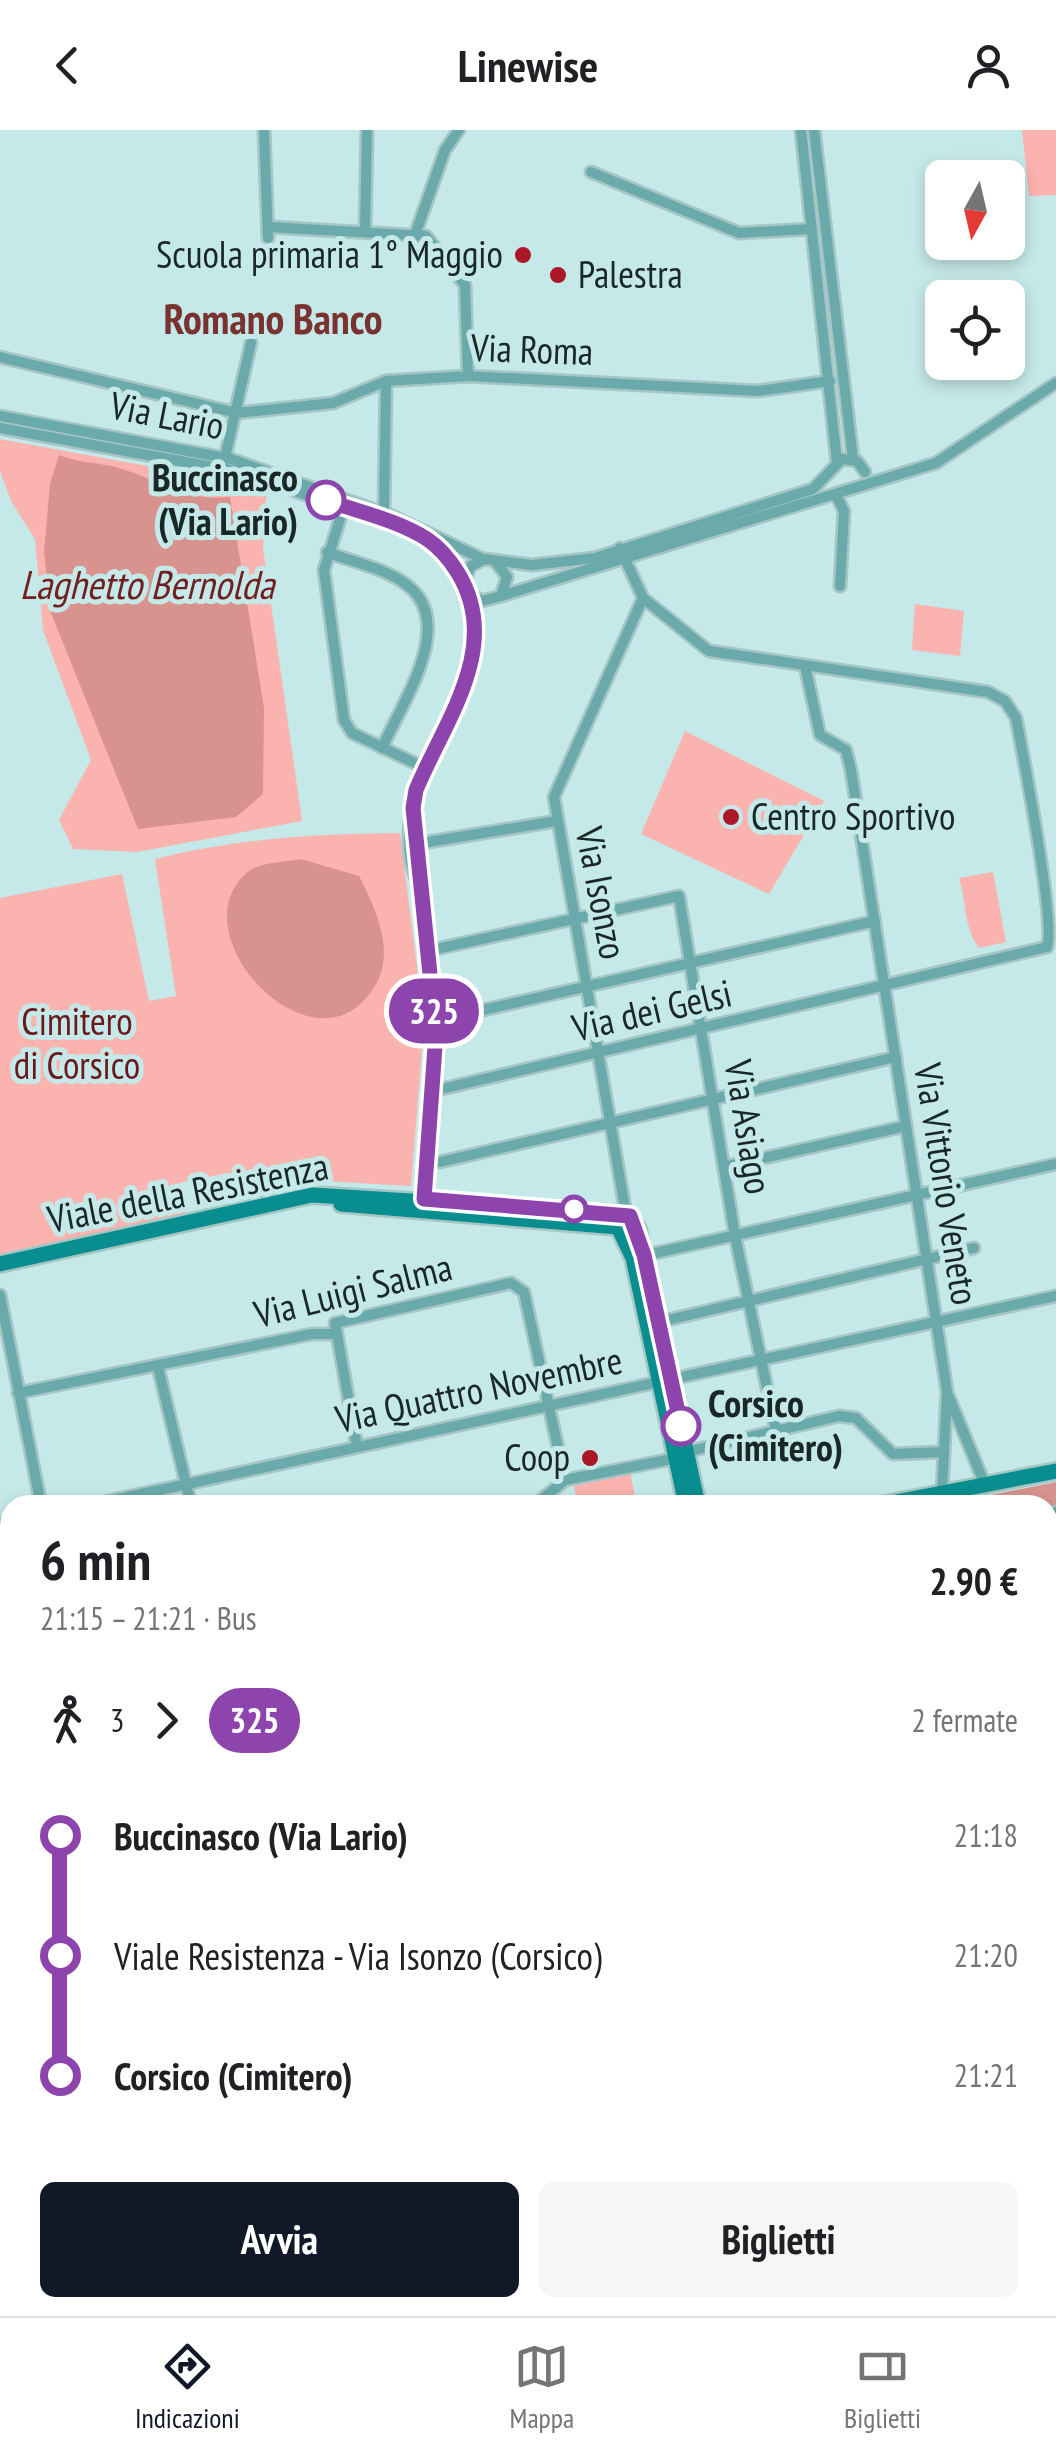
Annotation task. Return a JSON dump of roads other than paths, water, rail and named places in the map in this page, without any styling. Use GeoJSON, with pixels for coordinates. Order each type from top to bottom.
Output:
{"type":"FeatureCollection","features":[{"type":"Feature","properties":{"kind":"street"},"geometry":{"type":"LineString","coordinates":[[264,130],[268,233],[416,232],[426,236],[464,285],[474,376]]}},
{"type":"Feature","properties":{"kind":"street"},"geometry":{"type":"LineString","coordinates":[[366,232],[367,130]]}},
{"type":"Feature","properties":{"kind":"street"},"geometry":{"type":"LineString","coordinates":[[416,232],[444,154],[459,130]]}},
{"type":"Feature","properties":{"kind":"street"},"geometry":{"type":"LineString","coordinates":[[800,130],[830,381],[836,486],[844,511],[840,586]]}},
{"type":"Feature","properties":{"kind":"street"},"geometry":{"type":"LineString","coordinates":[[814,130],[853,459],[865,472],[893,477]]}},
{"type":"Feature","properties":{"kind":"street"},"geometry":{"type":"LineString","coordinates":[[591,172],[739,232],[811,229]]}},
{"type":"Feature","properties":{"kind":"street"},"geometry":{"type":"LineString","coordinates":[[224,463],[250,343]]}},
{"type":"Feature","properties":{"kind":"street"},"geometry":{"type":"LineString","coordinates":[[0,356],[237,413]]}},
{"type":"Feature","properties":{"kind":"street","name":"Via Roma"},"geometry":{"type":"LineString","coordinates":[[237,413],[333,403],[386,380],[474,376],[758,391],[830,381]]}},
{"type":"Feature","properties":{"kind":"street"},"geometry":{"type":"LineString","coordinates":[[384,513],[386,380]]}},
{"type":"Feature","properties":{"kind":"street"},"geometry":{"type":"LineString","coordinates":[[478,626],[466,587],[468,570],[489,560],[566,564],[621,554],[840,494],[936,463],[1056,383]]}},
{"type":"Feature","properties":{"kind":"street","name":"Via Lario"},"geometry":{"type":"LineString","coordinates":[[0,416],[224,463],[384,513],[489,560]]}},
{"type":"Feature","properties":{"kind":"street","name":"Via Lario"},"geometry":{"type":"LineString","coordinates":[[0,428],[224,463],[431,542],[466,587]]}},
{"type":"Feature","properties":{"kind":"street"},"geometry":{"type":"LineString","coordinates":[[466,587],[477,600],[499,598],[813,489],[834,468],[853,459]]}},
{"type":"Feature","properties":{"kind":"street"},"geometry":{"type":"LineString","coordinates":[[860,486],[865,472]]}},
{"type":"Feature","properties":{"kind":"street"},"geometry":{"type":"LineString","coordinates":[[344,506],[327,552],[325,585],[344,720],[352,733],[426,768]]}},
{"type":"Feature","properties":{"kind":"street"},"geometry":{"type":"LineString","coordinates":[[327,552],[406,584],[424,608],[428,622],[426,651],[382,748]]}},
{"type":"Feature","properties":{"kind":"street"},"geometry":{"type":"LineString","coordinates":[[621,554],[644,598],[709,652],[988,692],[1005,702],[1016,718],[1054,931],[1047,948],[1056,960]]}},
{"type":"Feature","properties":{"kind":"street"},"geometry":{"type":"LineString","coordinates":[[424,1205],[436,1021],[413,845],[413,808],[426,768],[469,671],[478,626],[499,598],[507,576],[489,560]]}},
{"type":"Feature","properties":{"kind":"street","name":"Via Isonzo"},"geometry":{"type":"LineString","coordinates":[[626,1214],[554,796],[644,598]]}},
{"type":"Feature","properties":{"kind":"street","name":"Via Vittorio Veneto"},"geometry":{"type":"LineString","coordinates":[[804,666],[820,736],[846,750],[875,921],[947,1391],[942,1493]]}},
{"type":"Feature","properties":{"kind":"street"},"geometry":{"type":"LineString","coordinates":[[413,845],[557,821]]}},
{"type":"Feature","properties":{"kind":"street","name":"Via Asiago"},"geometry":{"type":"LineString","coordinates":[[576,918],[679,896],[735,1236],[776,1431]]}},
{"type":"Feature","properties":{"kind":"street"},"geometry":{"type":"LineString","coordinates":[[427,951],[576,918]]}},
{"type":"Feature","properties":{"kind":"street"},"geometry":{"type":"LineString","coordinates":[[436,1021],[875,921]]}},
{"type":"Feature","properties":{"kind":"street","name":"Via dei Gelsi"},"geometry":{"type":"LineString","coordinates":[[433,1092],[1047,948]]}},
{"type":"Feature","properties":{"kind":"street"},"geometry":{"type":"LineString","coordinates":[[440,1162],[896,1057]]}},
{"type":"Feature","properties":{"kind":"street"},"geometry":{"type":"LineString","coordinates":[[724,1167],[906,1126]]}},
{"type":"Feature","properties":{"kind":"street"},"geometry":{"type":"LineString","coordinates":[[639,1256],[1056,1164]]}},
{"type":"Feature","properties":{"kind":"street","name":"Viale della Resistenza"},"geometry":{"type":"LineString","coordinates":[[0,1264],[203,1223],[321,1204],[626,1214],[638,1229],[639,1256],[665,1381],[695,1495]]}},
{"type":"Feature","properties":{"kind":"street","name":"Viale della Resistenza"},"geometry":{"type":"LineString","coordinates":[[424,1205],[608,1223],[625,1234],[639,1256],[659,1322],[665,1381]]}},
{"type":"Feature","properties":{"kind":"street","name":"Viale della Resistenza"},"geometry":{"type":"LineString","coordinates":[[0,1274],[203,1223]]}},
{"type":"Feature","properties":{"kind":"street"},"geometry":{"type":"LineString","coordinates":[[659,1322],[974,1248]]}},
{"type":"Feature","properties":{"kind":"street","name":"Via Luigi Salma"},"geometry":{"type":"LineString","coordinates":[[18,1393],[312,1334],[335,1334],[335,1323],[511,1284],[524,1292],[565,1480]]}},
{"type":"Feature","properties":{"kind":"street"},"geometry":{"type":"LineString","coordinates":[[0,1295],[39,1495]]}},
{"type":"Feature","properties":{"kind":"street","name":"Via Quattro Novembre"},"geometry":{"type":"LineString","coordinates":[[136,1495],[1056,1296]]}},
{"type":"Feature","properties":{"kind":"street"},"geometry":{"type":"LineString","coordinates":[[335,1334],[357,1447]]}},
{"type":"Feature","properties":{"kind":"street"},"geometry":{"type":"LineString","coordinates":[[158,1366],[189,1495]]}},
{"type":"Feature","properties":{"kind":"street","name":"Via Vittorio Veneto"},"geometry":{"type":"LineString","coordinates":[[947,1391],[985,1484]]}},
{"type":"Feature","properties":{"kind":"street"},"geometry":{"type":"LineString","coordinates":[[547,1495],[565,1480],[847,1416],[856,1418],[893,1454],[943,1452]]}},
{"type":"Feature","properties":{"kind":"street","name":"Viale della Resistenza"},"geometry":{"type":"LineString","coordinates":[[682,1455],[685,1495]]}},
{"type":"Feature","properties":{"kind":"street"},"geometry":{"type":"LineString","coordinates":[[932,1495],[1056,1471]]}},
{"type":"Feature","properties":{"kind":"water","name":"Laghetto Bernolda"},"geometry":{"type":"Polygon","coordinates":[[[59,455],[115,467],[184,493],[230,497],[264,708],[263,794],[236,817],[138,829],[51,613],[44,552],[50,484],[59,455]]]}},
{"type":"Feature","properties":{"kind":"water"},"geometry":{"type":"Polygon","coordinates":[[[301,859],[359,876],[378,919],[384,949],[379,978],[371,992],[345,1014],[316,1018],[286,1007],[259,986],[239,958],[228,927],[230,897],[249,871],[301,859]]]}},
{"type":"Feature","properties":{"kind":"water"},"geometry":{"type":"Polygon","coordinates":[[[1056,1482],[1056,1495],[990,1495],[1056,1482]]]}},
{"type":"Feature","properties":{"kind":"place","name":"Scuola primaria 1° Maggio"},"geometry":{"type":"Point","coordinates":[523,255]}},
{"type":"Feature","properties":{"kind":"place","name":"Palestra"},"geometry":{"type":"Point","coordinates":[558,275]}},
{"type":"Feature","properties":{"kind":"place","name":"Buccinasco (Via Lario)"},"geometry":{"type":"Point","coordinates":[326,500]}},
{"type":"Feature","properties":{"kind":"place","name":"Centro Sportivo"},"geometry":{"type":"Point","coordinates":[731,817]}},
{"type":"Feature","properties":{"kind":"place","name":"Corsico (Cimitero)"},"geometry":{"type":"Point","coordinates":[681,1426]}},
{"type":"Feature","properties":{"kind":"place","name":"Coop"},"geometry":{"type":"Point","coordinates":[590,1458]}},
{"type":"Feature","properties":{"kind":"district","name":"Romano Banco"},"geometry":{"type":"Point","coordinates":[273,319]}},
{"type":"Feature","properties":{"kind":"park label","name":"Cimitero di Corsico"},"geometry":{"type":"Point","coordinates":[77,1044]}}]}
